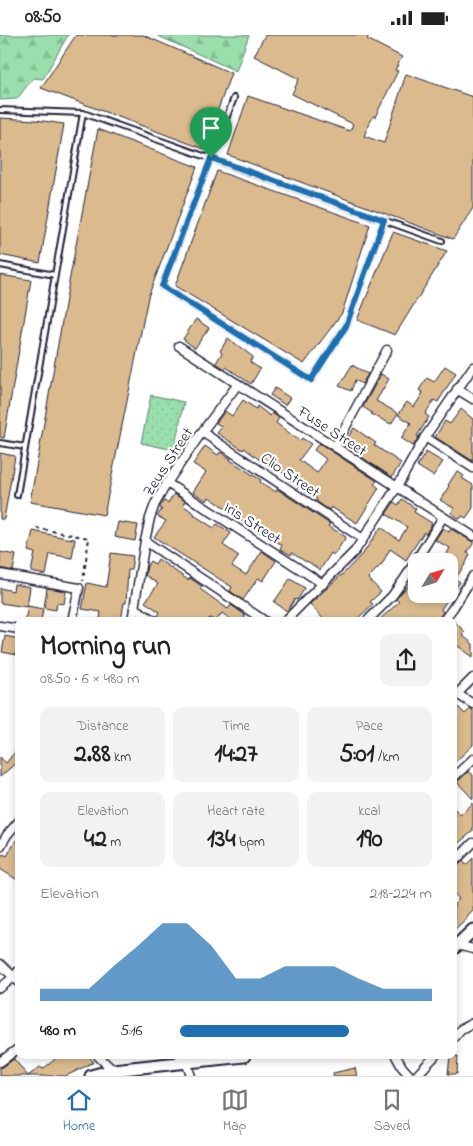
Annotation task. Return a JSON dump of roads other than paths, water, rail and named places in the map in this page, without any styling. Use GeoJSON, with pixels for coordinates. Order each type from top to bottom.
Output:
{"type":"FeatureCollection","features":[{"type":"Feature","properties":{"kind":"street","name":"Fuse Street"},"geometry":{"type":"LineString","coordinates":[[179,346],[473,537]]}},
{"type":"Feature","properties":{"kind":"street"},"geometry":{"type":"LineString","coordinates":[[335,447],[387,350]]}},
{"type":"Feature","properties":{"kind":"street"},"geometry":{"type":"LineString","coordinates":[[289,617],[355,551],[364,539],[397,487],[425,437],[473,367]]}},
{"type":"Feature","properties":{"kind":"street","name":"Zeus Street"},"geometry":{"type":"LineString","coordinates":[[133,617],[145,541],[154,504],[202,432],[238,385]]}},
{"type":"Feature","properties":{"kind":"street"},"geometry":{"type":"LineString","coordinates":[[457,389],[473,399]]}},
{"type":"Feature","properties":{"kind":"street","name":"Clio Street"},"geometry":{"type":"LineString","coordinates":[[202,432],[364,539]]}},
{"type":"Feature","properties":{"kind":"street"},"geometry":{"type":"LineString","coordinates":[[425,437],[473,468]]}},
{"type":"Feature","properties":{"kind":"street","name":"Iris Street"},"geometry":{"type":"LineString","coordinates":[[167,483],[323,584]]}},
{"type":"Feature","properties":{"kind":"street"},"geometry":{"type":"LineString","coordinates":[[371,617],[392,596],[405,578],[443,517]]}},
{"type":"Feature","properties":{"kind":"street"},"geometry":{"type":"LineString","coordinates":[[145,541],[259,617]]}},
{"type":"Feature","properties":{"kind":"street"},"geometry":{"type":"LineString","coordinates":[[0,574],[79,588],[73,617]]}},
{"type":"Feature","properties":{"kind":"street"},"geometry":{"type":"LineString","coordinates":[[446,617],[473,576]]}},
{"type":"Feature","properties":{"kind":"street"},"geometry":{"type":"LineString","coordinates":[[134,607],[149,617]]}},
{"type":"Feature","properties":{"kind":"street"},"geometry":{"type":"LineString","coordinates":[[0,626],[15,628]]}},
{"type":"Feature","properties":{"kind":"street"},"geometry":{"type":"LineString","coordinates":[[457,693],[473,678]]}},
{"type":"Feature","properties":{"kind":"street"},"geometry":{"type":"LineString","coordinates":[[457,696],[473,704]]}},
{"type":"Feature","properties":{"kind":"street"},"geometry":{"type":"LineString","coordinates":[[457,774],[473,759]]}},
{"type":"Feature","properties":{"kind":"street"},"geometry":{"type":"LineString","coordinates":[[0,847],[15,826]]}},
{"type":"Feature","properties":{"kind":"street"},"geometry":{"type":"LineString","coordinates":[[457,859],[473,843]]}},
{"type":"Feature","properties":{"kind":"street"},"geometry":{"type":"LineString","coordinates":[[457,946],[473,930]]}},
{"type":"Feature","properties":{"kind":"street"},"geometry":{"type":"LineString","coordinates":[[457,947],[473,949]]}},
{"type":"Feature","properties":{"kind":"street"},"geometry":{"type":"LineString","coordinates":[[0,964],[15,979]]}},
{"type":"Feature","properties":{"kind":"street"},"geometry":{"type":"LineString","coordinates":[[0,988],[15,980]]}},
{"type":"Feature","properties":{"kind":"street"},"geometry":{"type":"LineString","coordinates":[[457,1034],[461,1029],[473,1023]]}},
{"type":"Feature","properties":{"kind":"street"},"geometry":{"type":"LineString","coordinates":[[0,1062],[15,1051]]}},
{"type":"Feature","properties":{"kind":"street"},"geometry":{"type":"LineString","coordinates":[[101,1059],[116,1073]]}},
{"type":"Feature","properties":{"kind":"street"},"geometry":{"type":"LineString","coordinates":[[91,1076],[116,1073],[183,1059],[190,1076]]}},
{"type":"Feature","properties":{"kind":"street"},"geometry":{"type":"LineString","coordinates":[[398,1059],[410,1076]]}},
{"type":"Feature","properties":{"kind":"street"},"geometry":{"type":"LineString","coordinates":[[416,1076],[432,1059]]}},
{"type":"Feature","properties":{"kind":"lane"},"geometry":{"type":"LineString","coordinates":[[234,98],[162,286],[311,380],[346,326],[384,220]]}},
{"type":"Feature","properties":{"kind":"lane"},"geometry":{"type":"LineString","coordinates":[[0,109],[83,113],[442,241]]}},
{"type":"Feature","properties":{"kind":"lane"},"geometry":{"type":"LineString","coordinates":[[17,495],[83,113]]}},
{"type":"Feature","properties":{"kind":"lane"},"geometry":{"type":"LineString","coordinates":[[0,265],[55,275]]}},
{"type":"Feature","properties":{"kind":"lane"},"geometry":{"type":"LineString","coordinates":[[0,443],[25,447]]}}]}
